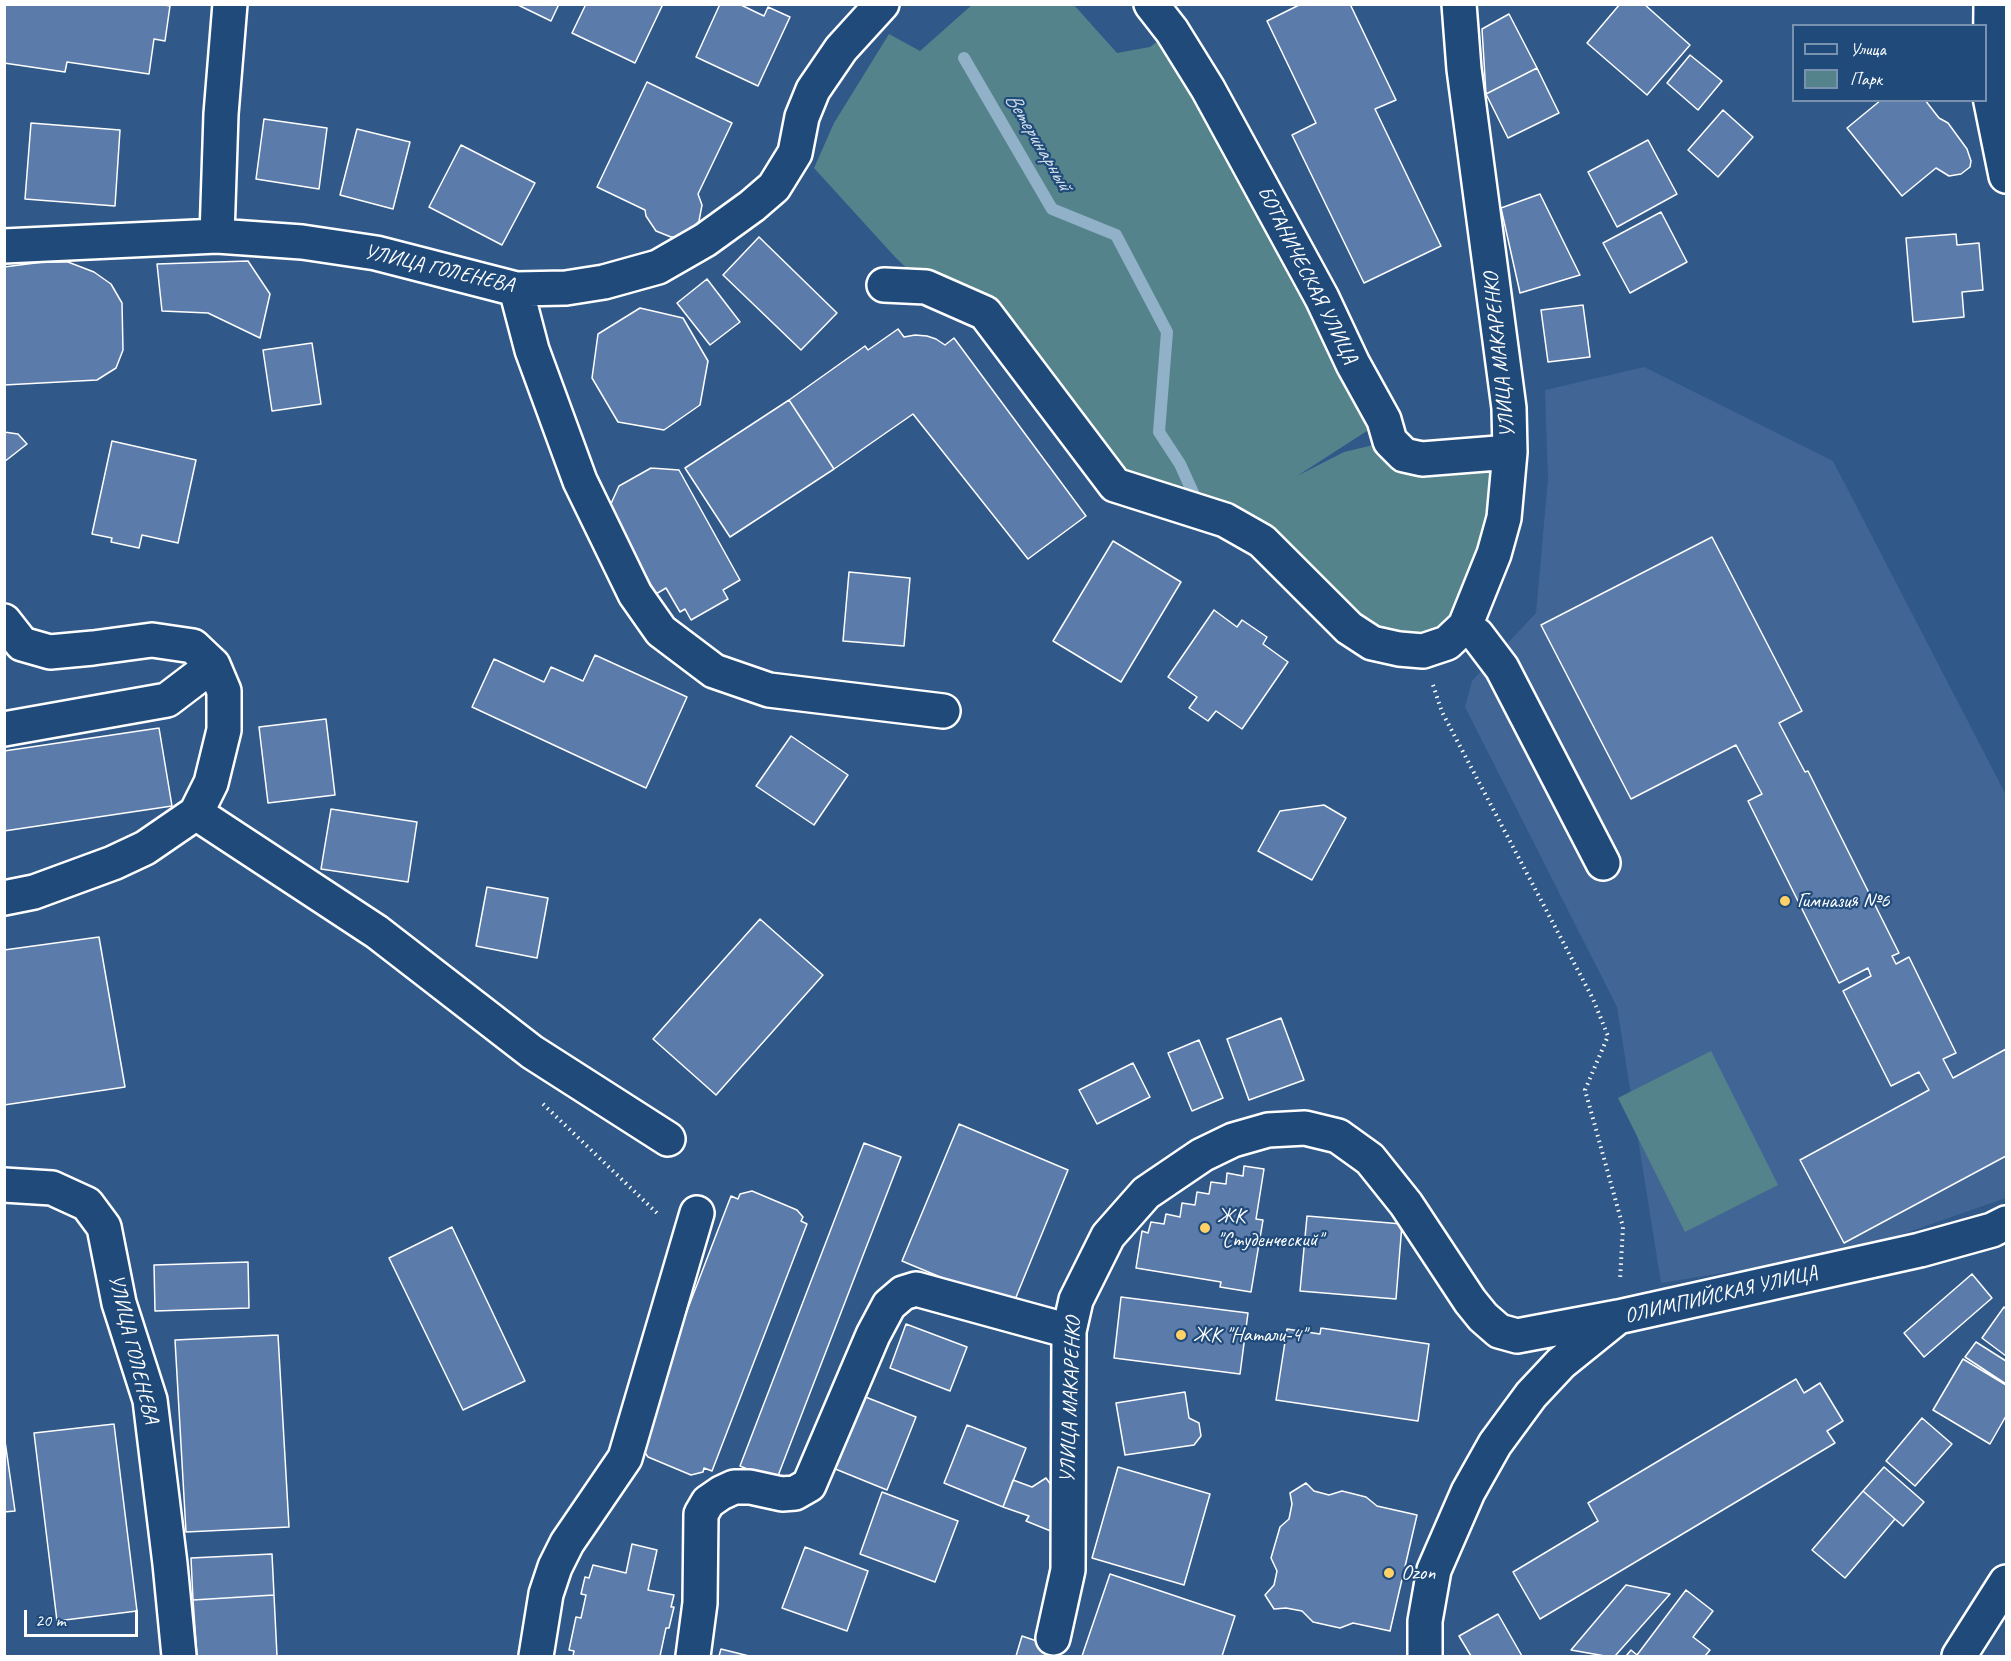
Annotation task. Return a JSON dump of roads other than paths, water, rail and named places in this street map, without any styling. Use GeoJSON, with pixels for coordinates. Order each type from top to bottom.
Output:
{"type":"FeatureCollection","features":[{"type":"Feature","properties":{"kind":"street"},"geometry":{"type":"LineString","coordinates":[[217,236],[221,114],[230,4]]}},
{"type":"Feature","properties":{"kind":"street","name":"УЛИЦА ГОЛЕНЕВА"},"geometry":{"type":"LineString","coordinates":[[4,246],[217,236],[302,242],[376,254],[516,289],[566,288],[604,282],[658,267],[705,240],[774,187],[795,153],[802,117],[813,90],[841,49],[882,4]]}},
{"type":"Feature","properties":{"kind":"street","name":"БОТАНИЧЕСКАЯ УЛИЦА"},"geometry":{"type":"LineString","coordinates":[[1151,4],[1172,31],[1208,89],[1322,298],[1353,364],[1384,420],[1390,441],[1404,455],[1422,459],[1510,452]]}},
{"type":"Feature","properties":{"kind":"street","name":"УЛИЦА МАКАРЕНКО"},"geometry":{"type":"LineString","coordinates":[[884,285],[926,287],[985,313],[1115,485],[1225,520],[1262,541],[1349,628],[1372,643],[1411,650],[1447,643],[1465,626],[1494,555],[1504,518],[1510,452],[1509,408],[1464,69],[1459,4]]}},
{"type":"Feature","properties":{"kind":"street"},"geometry":{"type":"LineString","coordinates":[[1991,4],[1990,97],[2007,176]]}},
{"type":"Feature","properties":{"kind":"street"},"geometry":{"type":"LineString","coordinates":[[516,289],[532,350],[580,481],[635,594],[661,631],[714,671],[769,690],[943,711]]}},
{"type":"Feature","properties":{"kind":"street"},"geometry":{"type":"LineString","coordinates":[[4,621],[22,644],[50,652],[152,640],[193,646],[213,665],[224,691],[224,730],[211,783],[196,813],[145,849],[34,892],[4,898]]}},
{"type":"Feature","properties":{"kind":"street"},"geometry":{"type":"LineString","coordinates":[[1465,626],[1478,635],[1502,668],[1604,863]]}},
{"type":"Feature","properties":{"kind":"street"},"geometry":{"type":"LineString","coordinates":[[4,729],[167,700],[213,665]]}},
{"type":"Feature","properties":{"kind":"street"},"geometry":{"type":"LineString","coordinates":[[196,813],[377,932],[532,1052],[668,1138]]}},
{"type":"Feature","properties":{"kind":"street","name":"УЛИЦА МАКАРЕНКО"},"geometry":{"type":"LineString","coordinates":[[1053,1638],[1068,1570],[1069,1331],[1076,1300],[1108,1236],[1146,1193],[1202,1155],[1233,1140],[1268,1130],[1305,1128],[1338,1136],[1370,1160],[1406,1204],[1470,1301],[1499,1331],[1517,1336],[1618,1317]]}},
{"type":"Feature","properties":{"kind":"street","name":"УЛИЦА ГОЛЕНЕВА"},"geometry":{"type":"LineString","coordinates":[[4,1185],[52,1188],[87,1204],[104,1227],[119,1303],[150,1400],[179,1656]]}},
{"type":"Feature","properties":{"kind":"street","name":"ОЛИМПИЙСКАЯ УЛИЦА"},"geometry":{"type":"LineString","coordinates":[[1425,1656],[1425,1621],[1434,1570],[1468,1492],[1490,1453],[1531,1395],[1561,1363],[1618,1317],[1920,1250],[1992,1230],[2007,1223]]}},
{"type":"Feature","properties":{"kind":"street"},"geometry":{"type":"LineString","coordinates":[[536,1656],[546,1594],[555,1567],[567,1543],[625,1458],[693,1228]]}},
{"type":"Feature","properties":{"kind":"street"},"geometry":{"type":"LineString","coordinates":[[693,1656],[700,1604],[701,1514],[708,1502],[734,1487],[750,1486],[782,1494],[795,1493],[809,1485],[873,1335],[889,1305],[903,1293],[916,1288],[1069,1331]]}},
{"type":"Feature","properties":{"kind":"street"},"geometry":{"type":"LineString","coordinates":[[1959,1656],[2007,1582]]}},
{"type":"Feature","properties":{"kind":"waterway","name":"Ветеринарный"},"geometry":{"type":"LineString","coordinates":[[964,58],[1052,209],[1116,235],[1167,332],[1159,432],[1180,464],[1199,506]]}},
{"type":"Feature","properties":{"kind":"place","name":"Гимназия №6"},"geometry":{"type":"Point","coordinates":[1785,901]}},
{"type":"Feature","properties":{"kind":"place","name":"ЖК \"Студенческий\""},"geometry":{"type":"Point","coordinates":[1205,1228]}},
{"type":"Feature","properties":{"kind":"place","name":"ЖК \"Натали-4\""},"geometry":{"type":"Point","coordinates":[1181,1335]}},
{"type":"Feature","properties":{"kind":"place","name":"Ozon"},"geometry":{"type":"Point","coordinates":[1389,1573]}}]}
